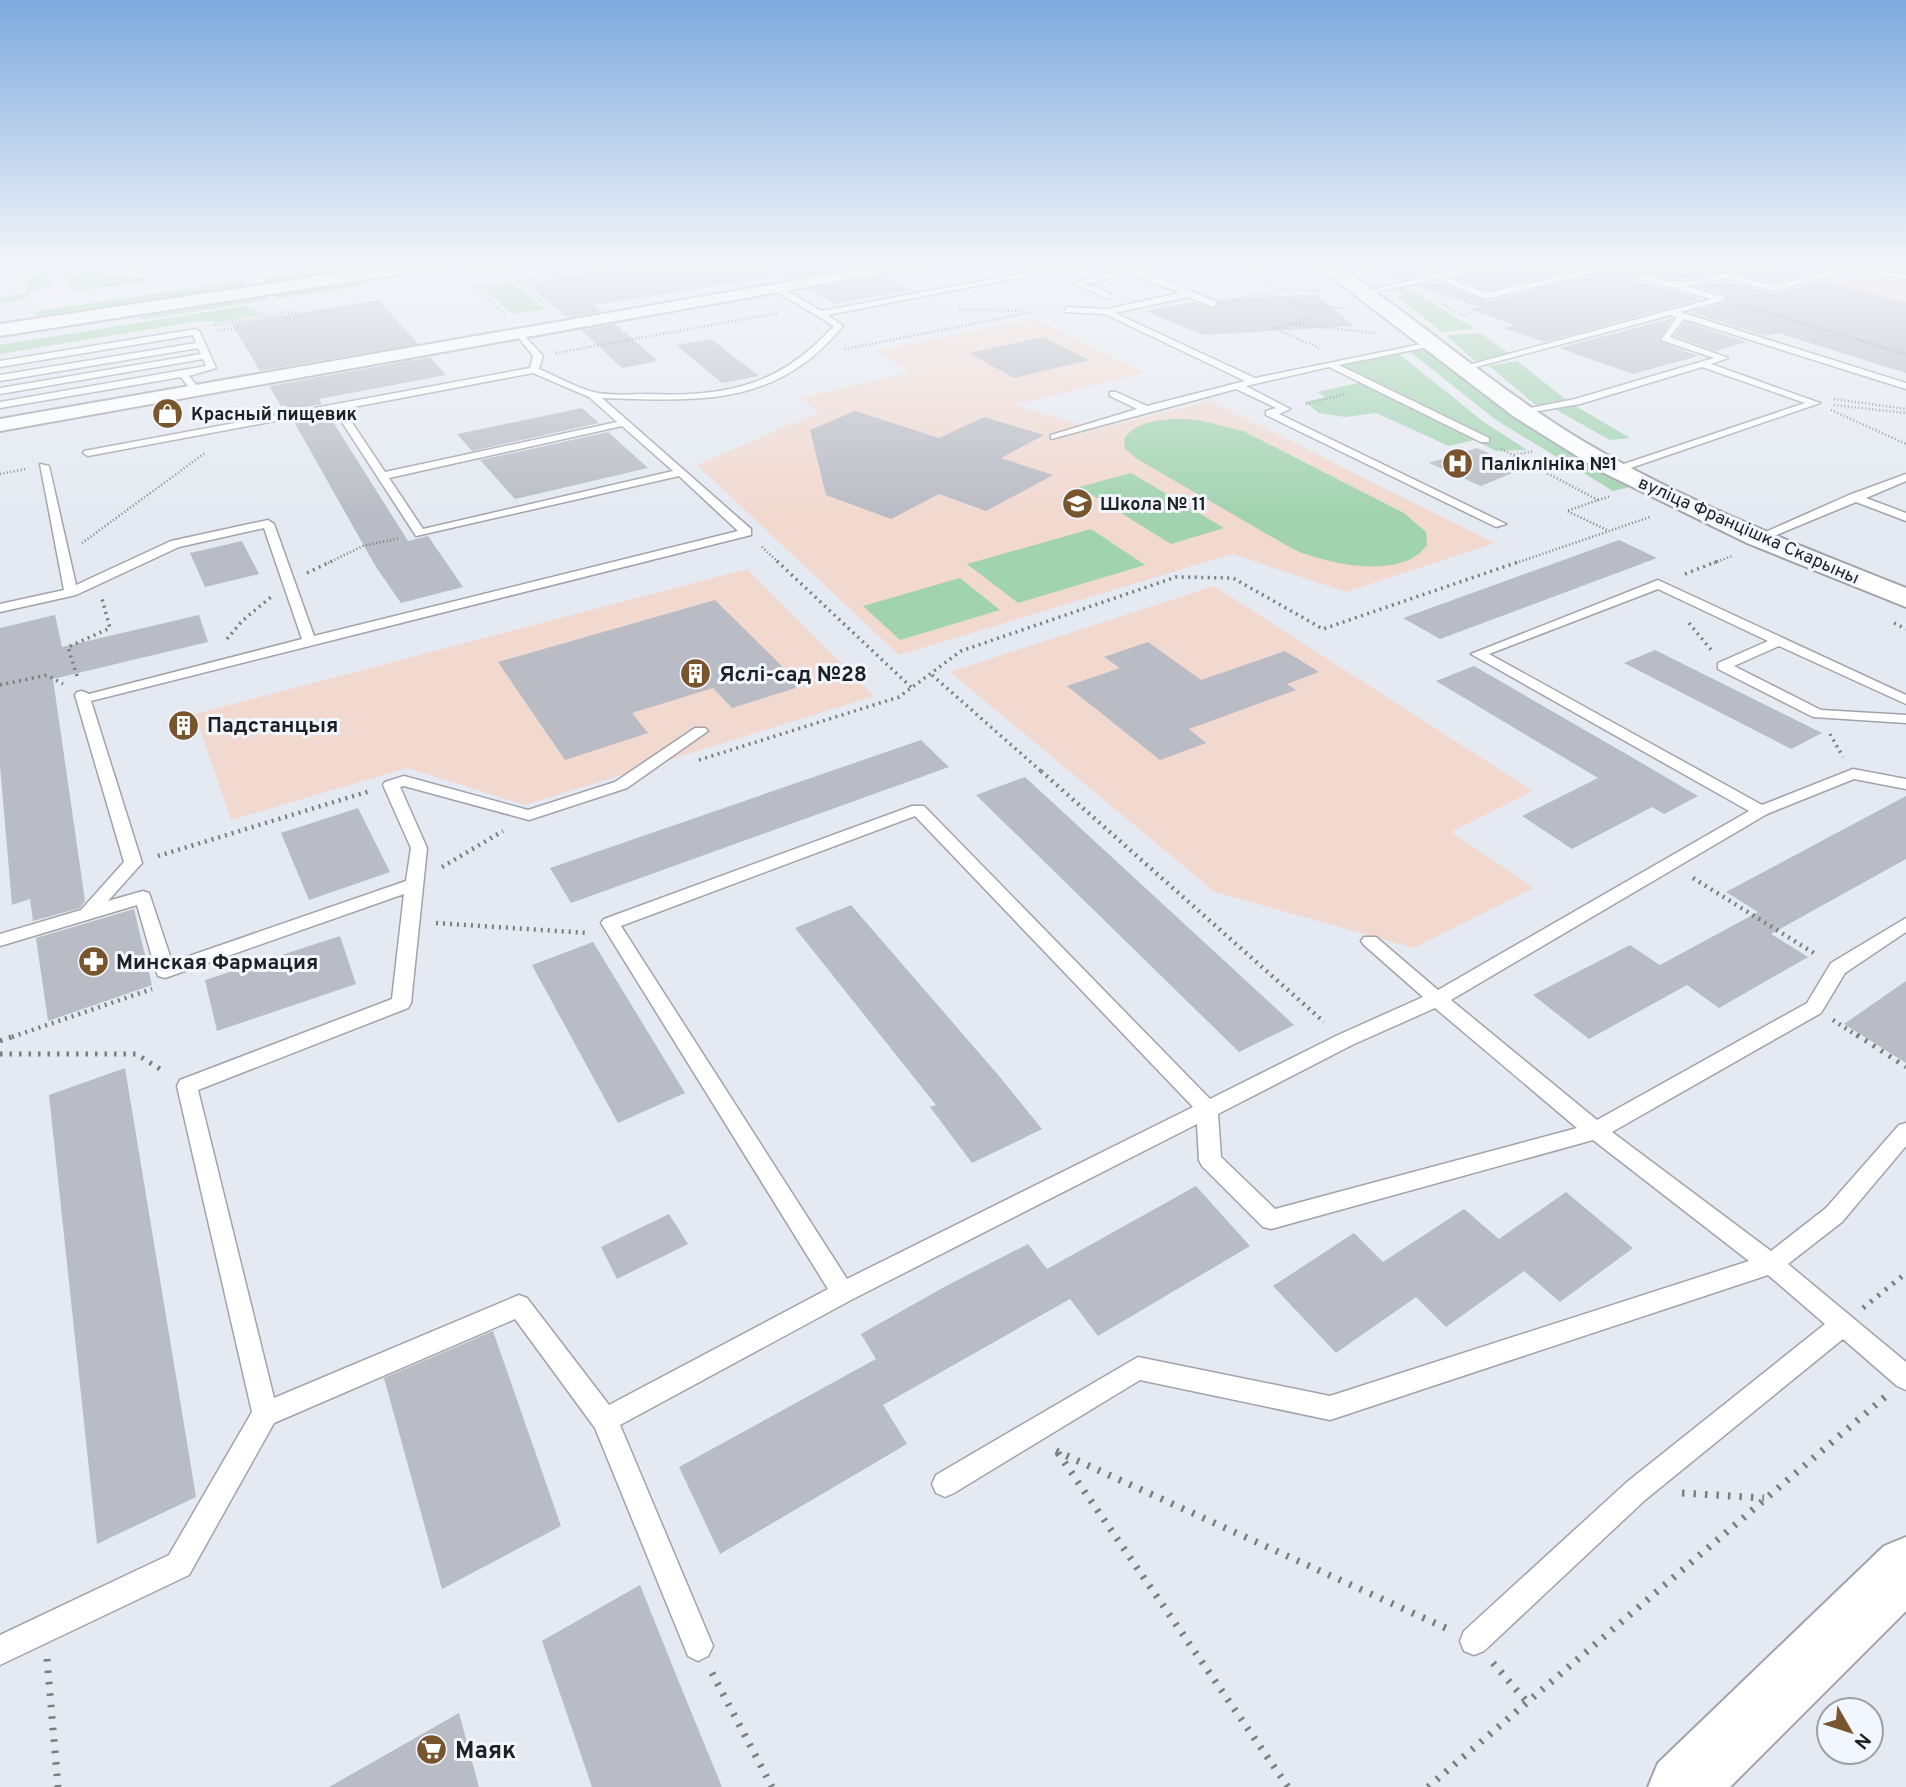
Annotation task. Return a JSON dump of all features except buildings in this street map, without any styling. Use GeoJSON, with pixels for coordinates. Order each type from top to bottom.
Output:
{"type":"FeatureCollection","features":[{"type":"Feature","properties":{"kind":"main road","name":"вуліца Францішка Скарыны"},"geometry":{"type":"LineString","coordinates":[[1436,346],[1521,411],[1644,486],[1906,598]]}},
{"type":"Feature","properties":{"kind":"main road"},"geometry":{"type":"LineString","coordinates":[[1682,1787],[1906,1568]]}},
{"type":"Feature","properties":{"kind":"street"},"geometry":{"type":"LineString","coordinates":[[0,425],[450,346]]}},
{"type":"Feature","properties":{"kind":"lane"},"geometry":{"type":"LineString","coordinates":[[0,364],[107,346]]}},
{"type":"Feature","properties":{"kind":"lane"},"geometry":{"type":"LineString","coordinates":[[0,378],[193,346]]}},
{"type":"Feature","properties":{"kind":"lane"},"geometry":{"type":"LineString","coordinates":[[0,405],[211,368],[202,346]]}},
{"type":"Feature","properties":{"kind":"lane"},"geometry":{"type":"LineString","coordinates":[[530,346],[538,356],[534,370]]}},
{"type":"Feature","properties":{"kind":"lane"},"geometry":{"type":"LineString","coordinates":[[592,395],[684,396],[736,390],[773,380],[811,356],[820,346]]}},
{"type":"Feature","properties":{"kind":"lane"},"geometry":{"type":"LineString","coordinates":[[1180,346],[1256,382]]}},
{"type":"Feature","properties":{"kind":"lane"},"geometry":{"type":"LineString","coordinates":[[1055,437],[1144,409],[1421,346]]}},
{"type":"Feature","properties":{"kind":"lane"},"geometry":{"type":"LineString","coordinates":[[1466,367],[1543,346]]}},
{"type":"Feature","properties":{"kind":"lane"},"geometry":{"type":"LineString","coordinates":[[1521,411],[1576,402],[1723,358],[1689,346]]}},
{"type":"Feature","properties":{"kind":"lane"},"geometry":{"type":"LineString","coordinates":[[1779,346],[1906,386]]}},
{"type":"Feature","properties":{"kind":"lane"},"geometry":{"type":"LineString","coordinates":[[0,391],[206,356]]}},
{"type":"Feature","properties":{"kind":"lane"},"geometry":{"type":"LineString","coordinates":[[1702,364],[1815,403]]}},
{"type":"Feature","properties":{"kind":"lane"},"geometry":{"type":"LineString","coordinates":[[1332,365],[1485,440]]}},
{"type":"Feature","properties":{"kind":"lane"},"geometry":{"type":"LineString","coordinates":[[88,453],[534,370],[592,395],[747,532]]}},
{"type":"Feature","properties":{"kind":"lane"},"geometry":{"type":"LineString","coordinates":[[183,374],[196,391]]}},
{"type":"Feature","properties":{"kind":"lane"},"geometry":{"type":"LineString","coordinates":[[1238,386],[1285,409],[1270,412],[1500,524]]}},
{"type":"Feature","properties":{"kind":"lane"},"geometry":{"type":"LineString","coordinates":[[1113,394],[1144,409]]}},
{"type":"Feature","properties":{"kind":"lane"},"geometry":{"type":"LineString","coordinates":[[0,405],[41,403],[46,417]]}},
{"type":"Feature","properties":{"kind":"lane"},"geometry":{"type":"LineString","coordinates":[[1616,470],[1815,403]]}},
{"type":"Feature","properties":{"kind":"lane"},"geometry":{"type":"LineString","coordinates":[[337,407],[420,533],[681,472]]}},
{"type":"Feature","properties":{"kind":"lane"},"geometry":{"type":"LineString","coordinates":[[382,475],[624,423]]}},
{"type":"Feature","properties":{"kind":"lane"},"geometry":{"type":"LineString","coordinates":[[44,466],[71,592]]}},
{"type":"Feature","properties":{"kind":"lane"},"geometry":{"type":"LineString","coordinates":[[1758,537],[1906,477]]}},
{"type":"Feature","properties":{"kind":"lane"},"geometry":{"type":"LineString","coordinates":[[1853,497],[1906,517]]}},
{"type":"Feature","properties":{"kind":"lane"},"geometry":{"type":"LineString","coordinates":[[0,608],[71,592],[175,544],[268,524],[309,640]]}},
{"type":"Feature","properties":{"kind":"lane"},"geometry":{"type":"LineString","coordinates":[[87,914],[133,863],[90,705],[309,640],[387,624],[747,532]]}},
{"type":"Feature","properties":{"kind":"lane"},"geometry":{"type":"LineString","coordinates":[[1760,811],[1478,654],[1658,584],[1906,700]]}},
{"type":"Feature","properties":{"kind":"lane"},"geometry":{"type":"LineString","coordinates":[[1778,641],[1723,666],[1818,714],[1906,719]]}},
{"type":"Feature","properties":{"kind":"lane"},"geometry":{"type":"LineString","coordinates":[[265,1414],[187,1086],[401,1003],[419,848],[391,785],[404,781],[529,815],[621,785],[700,731]]}},
{"type":"Feature","properties":{"kind":"lane"},"geometry":{"type":"LineString","coordinates":[[605,1420],[843,1293],[1345,1040],[1437,999],[1760,811],[1853,774],[1906,784]]}},
{"type":"Feature","properties":{"kind":"lane"},"geometry":{"type":"LineString","coordinates":[[843,1293],[610,923],[918,808],[1208,1109],[1210,1160],[1271,1220],[1596,1131],[1815,1008],[1838,968],[1906,924]]}},
{"type":"Feature","properties":{"kind":"lane"},"geometry":{"type":"LineString","coordinates":[[0,940],[143,897],[165,971],[414,884]]}},
{"type":"Feature","properties":{"kind":"lane"},"geometry":{"type":"LineString","coordinates":[[1370,940],[1596,1131],[1771,1264],[1842,1326],[1901,1383]]}},
{"type":"Feature","properties":{"kind":"lane"},"geometry":{"type":"LineString","coordinates":[[945,1484],[1138,1368],[1330,1408],[1771,1264],[1834,1215],[1906,1131]]}},
{"type":"Feature","properties":{"kind":"lane"},"geometry":{"type":"LineString","coordinates":[[0,1650],[179,1564],[265,1414],[519,1306],[605,1420],[698,1646]]}},
{"type":"Feature","properties":{"kind":"lane"},"geometry":{"type":"LineString","coordinates":[[1474,1641],[1636,1491],[1842,1326]]}},
{"type":"Feature","properties":{"kind":"path"},"geometry":{"type":"LineString","coordinates":[[538,356],[591,346]]}},
{"type":"Feature","properties":{"kind":"path"},"geometry":{"type":"LineString","coordinates":[[811,356],[859,346]]}},
{"type":"Feature","properties":{"kind":"path"},"geometry":{"type":"LineString","coordinates":[[1315,346],[1348,361]]}},
{"type":"Feature","properties":{"kind":"path"},"geometry":{"type":"LineString","coordinates":[[1878,346],[1906,355]]}},
{"type":"Feature","properties":{"kind":"path"},"geometry":{"type":"LineString","coordinates":[[1781,392],[1906,411]]}},
{"type":"Feature","properties":{"kind":"path"},"geometry":{"type":"LineString","coordinates":[[1815,403],[1906,411]]}},
{"type":"Feature","properties":{"kind":"path"},"geometry":{"type":"LineString","coordinates":[[1815,403],[1906,444]]}},
{"type":"Feature","properties":{"kind":"path"},"geometry":{"type":"LineString","coordinates":[[62,558],[245,424]]}},
{"type":"Feature","properties":{"kind":"path"},"geometry":{"type":"LineString","coordinates":[[1485,440],[1598,500]]}},
{"type":"Feature","properties":{"kind":"path"},"geometry":{"type":"LineString","coordinates":[[1513,455],[1534,451]]}},
{"type":"Feature","properties":{"kind":"path"},"geometry":{"type":"LineString","coordinates":[[1607,530],[1567,511],[1611,496]]}},
{"type":"Feature","properties":{"kind":"path"},"geometry":{"type":"LineString","coordinates":[[687,764],[899,696],[932,675],[961,651],[1176,577],[1233,578],[1322,629],[1650,517]]}},
{"type":"Feature","properties":{"kind":"path"},"geometry":{"type":"LineString","coordinates":[[747,532],[912,688]]}},
{"type":"Feature","properties":{"kind":"path"},"geometry":{"type":"LineString","coordinates":[[90,705],[75,673],[68,647],[110,628],[97,580]]}},
{"type":"Feature","properties":{"kind":"path"},"geometry":{"type":"LineString","coordinates":[[0,685],[47,675],[90,705]]}},
{"type":"Feature","properties":{"kind":"path"},"geometry":{"type":"LineString","coordinates":[[932,675],[1345,1040]]}},
{"type":"Feature","properties":{"kind":"path"},"geometry":{"type":"LineString","coordinates":[[133,863],[391,785]]}},
{"type":"Feature","properties":{"kind":"path"},"geometry":{"type":"LineString","coordinates":[[414,884],[529,815]]}},
{"type":"Feature","properties":{"kind":"path"},"geometry":{"type":"LineString","coordinates":[[1670,863],[1838,968]]}},
{"type":"Feature","properties":{"kind":"path"},"geometry":{"type":"LineString","coordinates":[[410,922],[618,935]]}},
{"type":"Feature","properties":{"kind":"path"},"geometry":{"type":"LineString","coordinates":[[0,1041],[167,984],[165,971]]}},
{"type":"Feature","properties":{"kind":"path"},"geometry":{"type":"LineString","coordinates":[[1815,1008],[1906,1067]]}},
{"type":"Feature","properties":{"kind":"path"},"geometry":{"type":"LineString","coordinates":[[0,1054],[136,1054],[187,1086]]}},
{"type":"Feature","properties":{"kind":"path"},"geometry":{"type":"LineString","coordinates":[[1842,1326],[1906,1273]]}},
{"type":"Feature","properties":{"kind":"path"},"geometry":{"type":"LineString","coordinates":[[1428,1787],[1901,1383]]}},
{"type":"Feature","properties":{"kind":"path"},"geometry":{"type":"LineString","coordinates":[[1040,1428],[1288,1787]]}},
{"type":"Feature","properties":{"kind":"path"},"geometry":{"type":"LineString","coordinates":[[1056,1451],[1474,1641],[1527,1702]]}},
{"type":"Feature","properties":{"kind":"path"},"geometry":{"type":"LineString","coordinates":[[1636,1491],[1765,1498]]}},
{"type":"Feature","properties":{"kind":"path"},"geometry":{"type":"LineString","coordinates":[[45,1627],[58,1787]]}},
{"type":"Feature","properties":{"kind":"path"},"geometry":{"type":"LineString","coordinates":[[698,1646],[772,1787]]}},
{"type":"Feature","properties":{"kind":"shaded area","name":"Школа № 11"},"geometry":{"type":"Polygon","coordinates":[[[897,346],[1091,346],[1144,373],[1014,405],[1097,429],[1210,401],[1495,543],[1346,592],[1232,554],[899,655],[697,465],[819,412],[800,398],[912,372],[874,351],[897,346]]]}},
{"type":"Feature","properties":{"kind":"shaded area"},"geometry":{"type":"Polygon","coordinates":[[[1891,346],[1906,346],[1906,351],[1891,346]]]}},
{"type":"Feature","properties":{"kind":"shaded area"},"geometry":{"type":"Polygon","coordinates":[[[747,569],[874,696],[525,805],[407,768],[231,820],[195,714],[747,569]]]}},
{"type":"Feature","properties":{"kind":"shaded area"},"geometry":{"type":"Polygon","coordinates":[[[1214,586],[1533,791],[1451,832],[1534,888],[1414,948],[1215,892],[950,672],[1214,586]]]}},
{"type":"Feature","properties":{"kind":"green space"},"geometry":{"type":"Polygon","coordinates":[[[0,346],[46,346],[0,354],[0,346]]]}},
{"type":"Feature","properties":{"kind":"green space"},"geometry":{"type":"Polygon","coordinates":[[[1459,346],[1499,346],[1510,354],[1475,361],[1459,346]]]}},
{"type":"Feature","properties":{"kind":"green space"},"geometry":{"type":"Polygon","coordinates":[[[1431,349],[1634,486],[1613,491],[1496,420],[1409,351],[1431,349]]]}},
{"type":"Feature","properties":{"kind":"green space"},"geometry":{"type":"Polygon","coordinates":[[[1399,354],[1484,422],[1527,450],[1496,451],[1474,440],[1449,446],[1376,413],[1345,417],[1319,413],[1305,402],[1325,397],[1317,392],[1367,381],[1343,366],[1399,354]]]}},
{"type":"Feature","properties":{"kind":"green space"},"geometry":{"type":"Polygon","coordinates":[[[1517,361],[1568,401],[1537,406],[1489,366],[1517,361]]]}},
{"type":"Feature","properties":{"kind":"green space"},"geometry":{"type":"Polygon","coordinates":[[[1574,405],[1630,438],[1610,440],[1553,408],[1574,405]]]}},
{"type":"Feature","properties":{"kind":"green space"},"geometry":{"type":"Polygon","coordinates":[[[1168,419],[1198,420],[1243,431],[1404,513],[1426,532],[1427,545],[1416,556],[1400,563],[1382,566],[1343,564],[1307,555],[1137,459],[1125,449],[1124,439],[1138,426],[1168,419]]]}},
{"type":"Feature","properties":{"kind":"green space"},"geometry":{"type":"Polygon","coordinates":[[[1131,473],[1224,528],[1171,544],[1079,487],[1131,473]]]}},
{"type":"Feature","properties":{"kind":"green space"},"geometry":{"type":"Polygon","coordinates":[[[1091,529],[1145,565],[1018,603],[967,564],[1091,529]]]}},
{"type":"Feature","properties":{"kind":"green space"},"geometry":{"type":"Polygon","coordinates":[[[960,578],[1000,610],[900,640],[863,606],[960,578]]]}},
{"type":"Feature","properties":{"kind":"place","name":"Красный пищевик"},"geometry":{"type":"Point","coordinates":[168,414]}},
{"type":"Feature","properties":{"kind":"place","name":"Паліклініка №1"},"geometry":{"type":"Point","coordinates":[1458,464]}},
{"type":"Feature","properties":{"kind":"place","name":"Школа № 11"},"geometry":{"type":"Point","coordinates":[1077,504]}},
{"type":"Feature","properties":{"kind":"place","name":"Яслі-сад №28"},"geometry":{"type":"Point","coordinates":[696,674]}},
{"type":"Feature","properties":{"kind":"place","name":"Падстанцыя"},"geometry":{"type":"Point","coordinates":[184,725]}},
{"type":"Feature","properties":{"kind":"place","name":"Минская Фармация"},"geometry":{"type":"Point","coordinates":[93,962]}},
{"type":"Feature","properties":{"kind":"place","name":"Маяк"},"geometry":{"type":"Point","coordinates":[432,1750]}}]}
